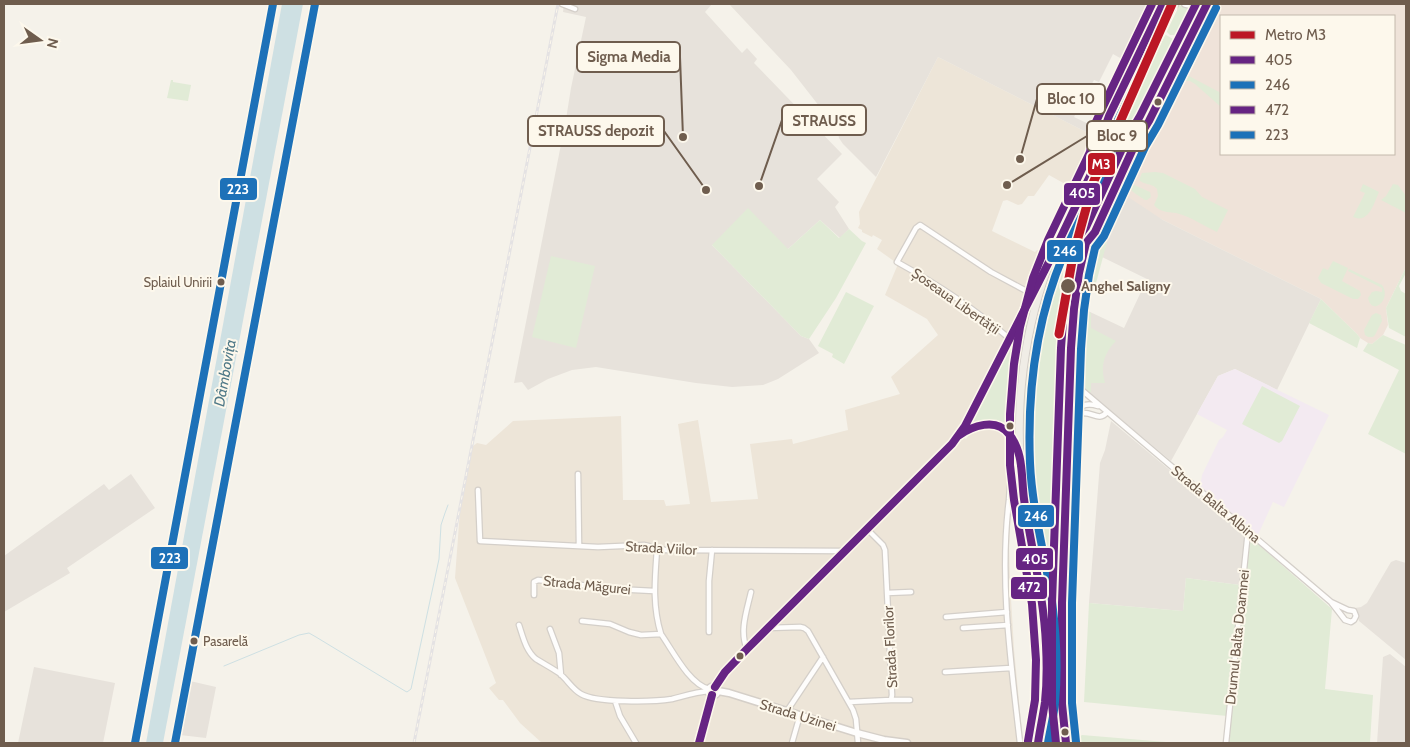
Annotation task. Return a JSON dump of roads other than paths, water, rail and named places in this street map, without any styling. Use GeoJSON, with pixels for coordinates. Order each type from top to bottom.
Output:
{"type":"FeatureCollection","features":[{"type":"Feature","properties":{"kind":"main road"},"geometry":{"type":"LineString","coordinates":[[135,743],[273,4]]}},
{"type":"Feature","properties":{"kind":"main road"},"geometry":{"type":"LineString","coordinates":[[175,743],[314,4]]}},
{"type":"Feature","properties":{"kind":"main road"},"geometry":{"type":"LineString","coordinates":[[1066,743],[1057,728],[1050,655],[1024,498],[1020,454],[1020,408],[1027,342],[1036,303],[1051,258],[1175,4]]}},
{"type":"Feature","properties":{"kind":"main road"},"geometry":{"type":"LineString","coordinates":[[1056,743],[1057,658],[1062,603],[1070,380],[1074,309],[1080,273],[1086,243],[1108,182],[1196,4]]}},
{"type":"Feature","properties":{"kind":"main road","name":"Șoseaua Libertății"},"geometry":{"type":"LineString","coordinates":[[699,743],[713,691],[726,672],[767,628],[959,435],[1051,258]]}},
{"type":"Feature","properties":{"kind":"main road"},"geometry":{"type":"LineString","coordinates":[[959,435],[980,425],[995,425],[1003,428],[1009,434],[1020,454]]}},
{"type":"Feature","properties":{"kind":"main road"},"geometry":{"type":"LineString","coordinates":[[1036,743],[1045,701],[1046,678],[1046,644],[1042,604]]}},
{"type":"Feature","properties":{"kind":"main road","name":"Strada Uzinei"},"geometry":{"type":"LineString","coordinates":[[713,691],[729,693],[890,742],[907,743]]}},
{"type":"Feature","properties":{"kind":"main road"},"geometry":{"type":"LineString","coordinates":[[1050,743],[1057,728]]}},
{"type":"Feature","properties":{"kind":"street"},"geometry":{"type":"LineString","coordinates":[[562,4],[575,8]]}},
{"type":"Feature","properties":{"kind":"street"},"geometry":{"type":"LineString","coordinates":[[1100,155],[1109,116],[1163,4]]}},
{"type":"Feature","properties":{"kind":"street"},"geometry":{"type":"LineString","coordinates":[[1186,4],[1192,6],[1203,4]]}},
{"type":"Feature","properties":{"kind":"street"},"geometry":{"type":"LineString","coordinates":[[1086,243],[1095,232],[1136,142],[1149,121],[1207,4]]}},
{"type":"Feature","properties":{"kind":"street","name":"Șoseaua Libertății"},"geometry":{"type":"LineString","coordinates":[[1010,338],[950,293],[897,262],[900,255],[916,228],[920,226],[991,272],[1032,294]]}},
{"type":"Feature","properties":{"kind":"street","name":"Strada Balta Albina"},"geometry":{"type":"LineString","coordinates":[[1070,380],[1331,602],[1343,616]]}},
{"type":"Feature","properties":{"kind":"street"},"geometry":{"type":"LineString","coordinates":[[1068,452],[1077,411],[1082,406],[1088,404],[1100,406]]}},
{"type":"Feature","properties":{"kind":"street"},"geometry":{"type":"LineString","coordinates":[[1075,743],[1069,678],[1078,422],[1083,413],[1087,412],[1100,417],[1107,412]]}},
{"type":"Feature","properties":{"kind":"street"},"geometry":{"type":"LineString","coordinates":[[1020,454],[1013,468],[1006,525],[1005,557],[1011,668],[1020,743]]}},
{"type":"Feature","properties":{"kind":"street"},"geometry":{"type":"LineString","coordinates":[[578,474],[580,546]]}},
{"type":"Feature","properties":{"kind":"street","name":"Strada Viilor"},"geometry":{"type":"LineString","coordinates":[[478,490],[480,541],[598,547],[644,545],[665,550],[844,551]]}},
{"type":"Feature","properties":{"kind":"street","name":"Strada Florilor"},"geometry":{"type":"LineString","coordinates":[[866,529],[884,548],[888,593],[891,700]]}},
{"type":"Feature","properties":{"kind":"street","name":"Drumul Balta Doamnei"},"geometry":{"type":"LineString","coordinates":[[1226,743],[1248,531]]}},
{"type":"Feature","properties":{"kind":"street"},"geometry":{"type":"LineString","coordinates":[[657,549],[654,591],[661,634],[691,678],[699,686],[713,691]]}},
{"type":"Feature","properties":{"kind":"street"},"geometry":{"type":"LineString","coordinates":[[709,632],[708,581],[712,550]]}},
{"type":"Feature","properties":{"kind":"street","name":"Strada Măgurei"},"geometry":{"type":"LineString","coordinates":[[534,595],[533,584],[538,580],[615,589],[654,591]]}},
{"type":"Feature","properties":{"kind":"street"},"geometry":{"type":"LineString","coordinates":[[747,649],[743,629],[751,592]]}},
{"type":"Feature","properties":{"kind":"street","name":"Strada Florilor"},"geometry":{"type":"LineString","coordinates":[[888,593],[911,592]]}},
{"type":"Feature","properties":{"kind":"street","name":"Strada Balta Albina"},"geometry":{"type":"LineString","coordinates":[[1331,602],[1348,610]]}},
{"type":"Feature","properties":{"kind":"street"},"geometry":{"type":"LineString","coordinates":[[1348,610],[1355,612],[1356,616],[1354,620],[1349,622],[1343,616],[1344,612],[1348,610]]}},
{"type":"Feature","properties":{"kind":"street"},"geometry":{"type":"LineString","coordinates":[[946,617],[1008,612]]}},
{"type":"Feature","properties":{"kind":"street"},"geometry":{"type":"LineString","coordinates":[[582,621],[610,624],[641,635],[661,634]]}},
{"type":"Feature","properties":{"kind":"street"},"geometry":{"type":"LineString","coordinates":[[962,628],[1008,625]]}},
{"type":"Feature","properties":{"kind":"street"},"geometry":{"type":"LineString","coordinates":[[519,626],[527,648],[532,655],[561,675],[574,689],[584,696],[615,701],[641,701],[666,700],[699,692],[713,691]]}},
{"type":"Feature","properties":{"kind":"street"},"geometry":{"type":"LineString","coordinates":[[767,628],[800,627],[808,631],[855,714],[858,743]]}},
{"type":"Feature","properties":{"kind":"street"},"geometry":{"type":"LineString","coordinates":[[550,628],[558,647],[561,675]]}},
{"type":"Feature","properties":{"kind":"street"},"geometry":{"type":"LineString","coordinates":[[788,711],[822,658]]}},
{"type":"Feature","properties":{"kind":"street"},"geometry":{"type":"LineString","coordinates":[[945,672],[1011,668]]}},
{"type":"Feature","properties":{"kind":"street","name":"Strada Florilor"},"geometry":{"type":"LineString","coordinates":[[849,702],[910,700]]}},
{"type":"Feature","properties":{"kind":"street"},"geometry":{"type":"LineString","coordinates":[[615,701],[620,716],[636,743]]}},
{"type":"Feature","properties":{"kind":"street"},"geometry":{"type":"LineString","coordinates":[[792,743],[800,715]]}},
{"type":"Feature","properties":{"kind":"street"},"geometry":{"type":"LineString","coordinates":[[1057,728],[1072,725]]}},
{"type":"Feature","properties":{"kind":"water","name":"Dâmbovița"},"geometry":{"type":"Polygon","coordinates":[[[282,4],[303,4],[163,743],[146,743],[282,4]]]}},
{"type":"Feature","properties":{"kind":"waterway"},"geometry":{"type":"LineString","coordinates":[[224,666],[299,635],[309,633],[407,692],[411,689],[439,559],[441,525],[448,505]]}},
{"type":"Feature","properties":{"kind":"railway"},"geometry":{"type":"LineString","coordinates":[[414,743],[558,4]]}},
{"type":"Feature","properties":{"kind":"metro line","name":"M3"},"geometry":{"type":"LineString","coordinates":[[1059,334],[1073,256],[1093,183],[1172,4]]}},
{"type":"Feature","properties":{"kind":"place","name":"Sigma Media"},"geometry":{"type":"Point","coordinates":[683,137]}},
{"type":"Feature","properties":{"kind":"place","name":"Bloc 10"},"geometry":{"type":"Point","coordinates":[1020,159]}},
{"type":"Feature","properties":{"kind":"place","name":"Bloc 9"},"geometry":{"type":"Point","coordinates":[1007,185]}},
{"type":"Feature","properties":{"kind":"place","name":"STRAUSS"},"geometry":{"type":"Point","coordinates":[759,186]}},
{"type":"Feature","properties":{"kind":"place","name":"STRAUSS depozit"},"geometry":{"type":"Point","coordinates":[706,190]}},
{"type":"Feature","properties":{"kind":"place","name":"Splaiul Unirii"},"geometry":{"type":"Point","coordinates":[221,282]}},
{"type":"Feature","properties":{"kind":"place","name":"Anghel Saligny"},"geometry":{"type":"Point","coordinates":[1068,286]}},
{"type":"Feature","properties":{"kind":"place","name":"Pasarelă"},"geometry":{"type":"Point","coordinates":[194,641]}}]}
